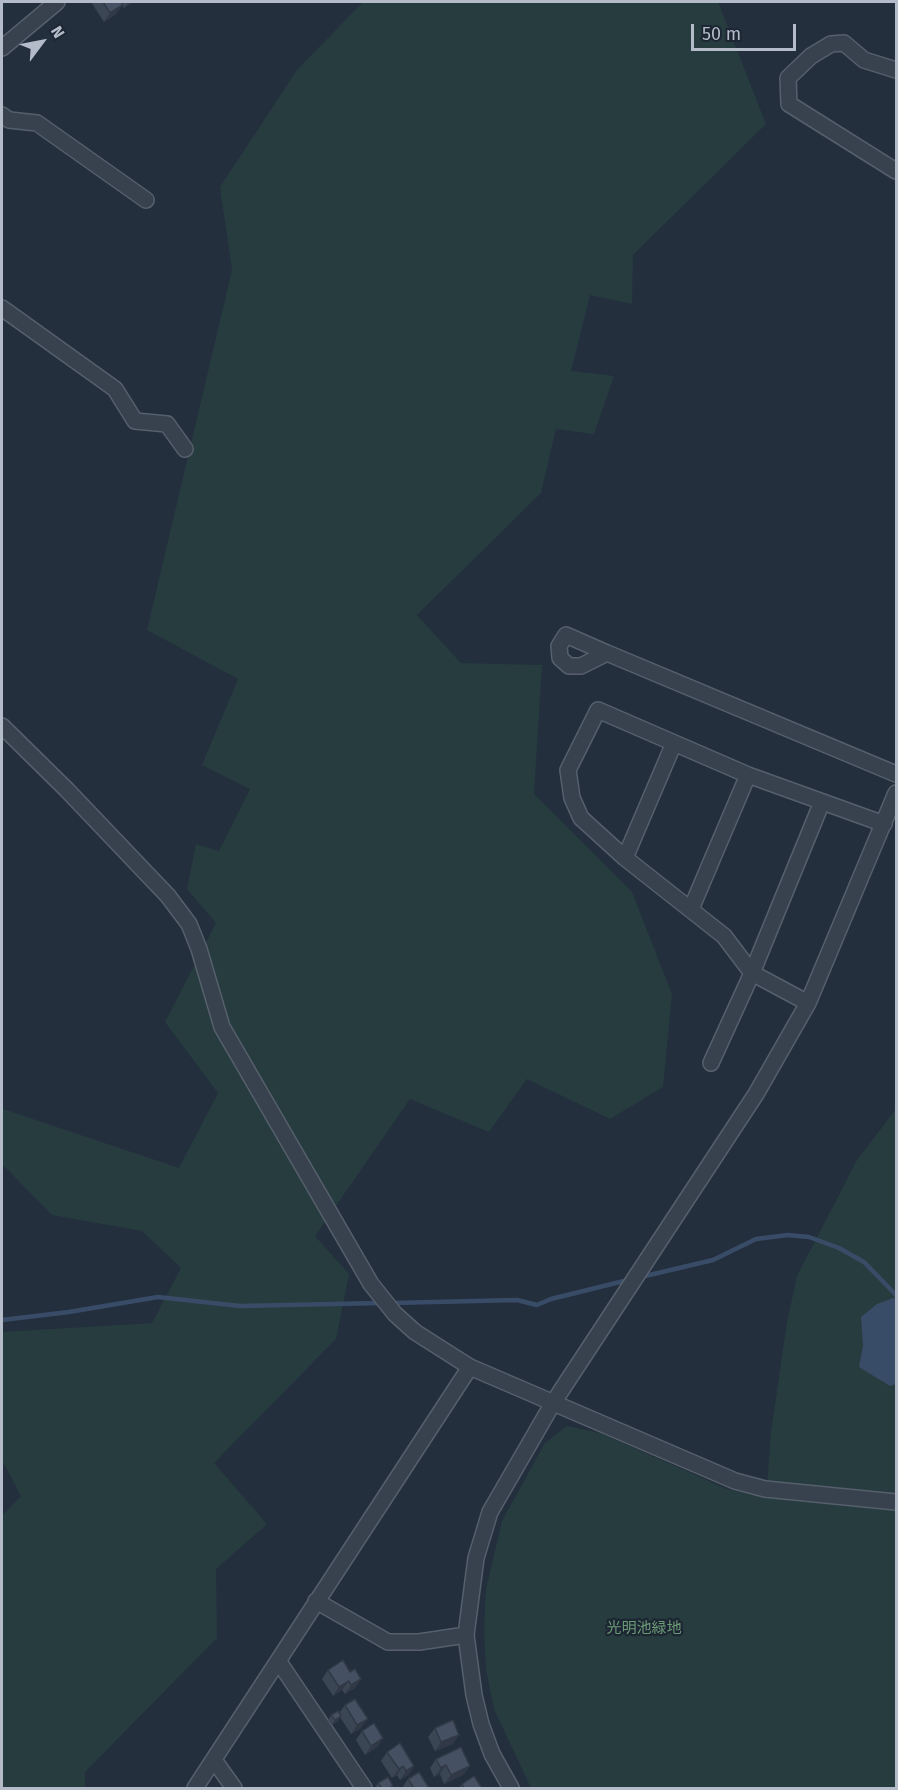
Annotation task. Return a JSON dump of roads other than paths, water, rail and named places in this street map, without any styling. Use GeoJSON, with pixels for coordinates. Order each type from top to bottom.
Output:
{"type":"FeatureCollection","features":[{"type":"Feature","properties":{"kind":"street"},"geometry":{"type":"LineString","coordinates":[[2,48],[57,2]]}},
{"type":"Feature","properties":{"kind":"street"},"geometry":{"type":"LineString","coordinates":[[897,70],[864,60],[844,43],[831,44],[811,56],[788,78],[789,104],[897,171]]}},
{"type":"Feature","properties":{"kind":"street"},"geometry":{"type":"LineString","coordinates":[[2,115],[9,120],[37,123],[146,200]]}},
{"type":"Feature","properties":{"kind":"street"},"geometry":{"type":"LineString","coordinates":[[2,308],[115,389],[135,421],[167,424],[185,449]]}},
{"type":"Feature","properties":{"kind":"street"},"geometry":{"type":"LineString","coordinates":[[607,653],[897,774]]}},
{"type":"Feature","properties":{"kind":"street"},"geometry":{"type":"LineString","coordinates":[[808,1003],[752,973],[724,936],[625,858],[582,818],[572,798],[567,770],[598,710],[748,775],[884,824]]}},
{"type":"Feature","properties":{"kind":"street"},"geometry":{"type":"LineString","coordinates":[[2,726],[68,790],[168,896],[189,924],[199,949],[222,1027],[371,1284],[394,1314],[415,1332],[470,1367],[735,1481],[765,1489],[897,1502]]}},
{"type":"Feature","properties":{"kind":"street"},"geometry":{"type":"LineString","coordinates":[[625,858],[674,743]]}},
{"type":"Feature","properties":{"kind":"street"},"geometry":{"type":"LineString","coordinates":[[691,909],[748,775]]}},
{"type":"Feature","properties":{"kind":"street"},"geometry":{"type":"LineString","coordinates":[[511,1788],[492,1754],[481,1724],[471,1677],[466,1635],[476,1557],[490,1512],[553,1403],[756,1094],[808,1003],[897,793]]}},
{"type":"Feature","properties":{"kind":"street"},"geometry":{"type":"LineString","coordinates":[[711,1063],[752,973],[822,802]]}},
{"type":"Feature","properties":{"kind":"street"},"geometry":{"type":"LineString","coordinates":[[195,1788],[470,1367]]}},
{"type":"Feature","properties":{"kind":"street"},"geometry":{"type":"LineString","coordinates":[[316,1601],[388,1642],[418,1642],[466,1635]]}},
{"type":"Feature","properties":{"kind":"street"},"geometry":{"type":"LineString","coordinates":[[279,1662],[364,1788]]}},
{"type":"Feature","properties":{"kind":"street"},"geometry":{"type":"LineString","coordinates":[[214,1760],[234,1788]]}},
{"type":"Feature","properties":{"kind":"water"},"geometry":{"type":"Polygon","coordinates":[[[896,1297],[896,1384],[890,1386],[859,1367],[863,1346],[861,1317],[877,1304],[896,1297]]]}},
{"type":"Feature","properties":{"kind":"waterway"},"geometry":{"type":"LineString","coordinates":[[641,1277],[713,1260],[756,1239],[788,1235],[809,1237],[839,1248],[864,1262],[896,1295]]}},
{"type":"Feature","properties":{"kind":"waterway"},"geometry":{"type":"LineString","coordinates":[[392,1303],[517,1300],[537,1305],[551,1299],[628,1280]]}},
{"type":"Feature","properties":{"kind":"waterway"},"geometry":{"type":"LineString","coordinates":[[2,1320],[69,1312],[158,1297],[240,1306],[380,1303]]}},
{"type":"Feature","properties":{"kind":"park label","name":"光明池緑地"},"geometry":{"type":"Point","coordinates":[644,1629]}}]}
